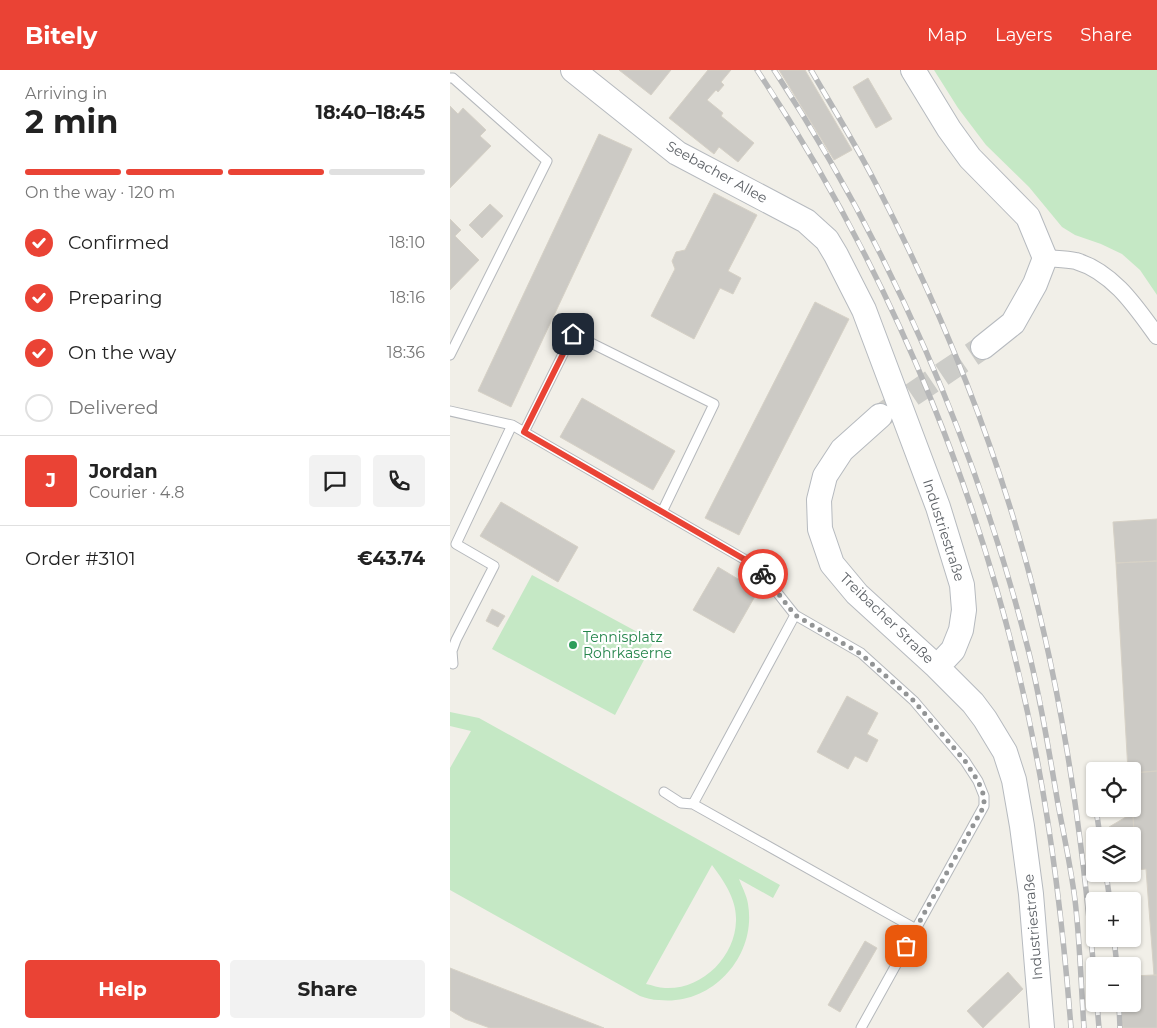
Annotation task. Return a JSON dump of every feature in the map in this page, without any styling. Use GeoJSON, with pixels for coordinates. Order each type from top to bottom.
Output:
{"type":"FeatureCollection","features":[{"type":"Feature","properties":{"kind":"street","name":"Seebacher Allee"},"geometry":{"type":"LineString","coordinates":[[573,70],[677,153],[806,221],[827,240],[836,255]]}},
{"type":"Feature","properties":{"kind":"street"},"geometry":{"type":"LineString","coordinates":[[914,70],[949,129],[970,158],[1028,217],[1045,258],[1035,284],[1013,322],[983,347]]}},
{"type":"Feature","properties":{"kind":"street","name":"Industriestraße"},"geometry":{"type":"LineString","coordinates":[[836,255],[864,310],[938,507],[962,585],[964,610],[961,630],[953,650],[937,667],[973,702],[985,719],[1005,752],[1014,780],[1031,894],[1042,1028]]}},
{"type":"Feature","properties":{"kind":"street"},"geometry":{"type":"LineString","coordinates":[[1045,258],[1076,261],[1097,271],[1116,284],[1157,336]]}},
{"type":"Feature","properties":{"kind":"street","name":"Treibacher Straße"},"geometry":{"type":"LineString","coordinates":[[880,416],[842,450],[825,476],[819,500],[820,529],[832,564],[838,572],[857,594],[937,667]]}},
{"type":"Feature","properties":{"kind":"lane"},"geometry":{"type":"LineString","coordinates":[[450,355],[547,161],[452,75]]}},
{"type":"Feature","properties":{"kind":"lane"},"geometry":{"type":"LineString","coordinates":[[524,432],[573,334],[714,404],[662,512]]}},
{"type":"Feature","properties":{"kind":"lane"},"geometry":{"type":"LineString","coordinates":[[450,412],[512,425],[756,566],[795,615],[861,654],[914,701],[965,761],[978,781],[984,796],[984,806],[861,1028]]}},
{"type":"Feature","properties":{"kind":"lane"},"geometry":{"type":"LineString","coordinates":[[454,664],[452,651],[456,640],[494,566],[456,544],[512,425]]}},
{"type":"Feature","properties":{"kind":"lane"},"geometry":{"type":"LineString","coordinates":[[693,804],[795,615]]}},
{"type":"Feature","properties":{"kind":"lane"},"geometry":{"type":"LineString","coordinates":[[664,792],[682,803],[693,804],[916,929]]}},
{"type":"Feature","properties":{"kind":"green space"},"geometry":{"type":"Polygon","coordinates":[[[934,70],[1157,70],[1157,295],[1140,270],[1122,254],[1075,235],[1062,227],[1029,187],[986,145],[958,108],[934,70]]]}},
{"type":"Feature","properties":{"kind":"green space","name":"Tennisplatz Rohrkaserne"},"geometry":{"type":"Polygon","coordinates":[[[532,575],[654,641],[615,715],[492,649],[532,575]]]}},
{"type":"Feature","properties":{"kind":"green space"},"geometry":{"type":"Polygon","coordinates":[[[450,712],[479,718],[780,885],[773,898],[739,879],[746,895],[749,923],[745,942],[738,959],[727,974],[713,986],[697,995],[678,1000],[656,1000],[640,996],[450,890],[450,768],[471,731],[450,726],[450,712]],[[712,865],[646,984],[665,988],[679,987],[692,983],[714,969],[730,947],[734,934],[736,913],[729,891],[712,865]]]}},
{"type":"Feature","properties":{"kind":"building"},"geometry":{"type":"Polygon","coordinates":[[[619,70],[671,70],[651,95],[619,70]]]}},
{"type":"Feature","properties":{"kind":"building"},"geometry":{"type":"Polygon","coordinates":[[[708,70],[731,70],[721,82],[724,85],[718,92],[716,90],[707,100],[723,113],[721,116],[754,143],[738,162],[719,147],[714,154],[669,118],[708,70]]]}},
{"type":"Feature","properties":{"kind":"building"},"geometry":{"type":"Polygon","coordinates":[[[779,70],[805,70],[852,150],[834,160],[779,70]]]}},
{"type":"Feature","properties":{"kind":"building"},"geometry":{"type":"Polygon","coordinates":[[[868,78],[892,119],[876,128],[853,87],[868,78]]]}},
{"type":"Feature","properties":{"kind":"building"},"geometry":{"type":"Polygon","coordinates":[[[450,106],[458,114],[463,108],[486,130],[480,136],[491,146],[450,188],[450,106]]]}},
{"type":"Feature","properties":{"kind":"building"},"geometry":{"type":"Polygon","coordinates":[[[599,134],[632,149],[511,407],[478,391],[599,134]]]}},
{"type":"Feature","properties":{"kind":"building"},"geometry":{"type":"Polygon","coordinates":[[[714,193],[757,215],[728,271],[741,278],[733,294],[720,288],[694,339],[651,316],[675,269],[672,261],[676,252],[685,250],[714,193]]]}},
{"type":"Feature","properties":{"kind":"building"},"geometry":{"type":"Polygon","coordinates":[[[490,204],[503,216],[482,238],[469,225],[490,204]]]}},
{"type":"Feature","properties":{"kind":"building"},"geometry":{"type":"Polygon","coordinates":[[[450,219],[461,230],[455,236],[479,260],[450,290],[450,219]]]}},
{"type":"Feature","properties":{"kind":"building"},"geometry":{"type":"Polygon","coordinates":[[[815,302],[849,319],[739,535],[705,518],[815,302]]]}},
{"type":"Feature","properties":{"kind":"building"},"geometry":{"type":"Polygon","coordinates":[[[582,398],[675,451],[653,490],[560,437],[582,398]]]}},
{"type":"Feature","properties":{"kind":"building"},"geometry":{"type":"Polygon","coordinates":[[[501,502],[578,547],[558,582],[480,536],[501,502]]]}},
{"type":"Feature","properties":{"kind":"building"},"geometry":{"type":"Polygon","coordinates":[[[1157,519],[1157,561],[1116,563],[1113,522],[1157,519]]]}},
{"type":"Feature","properties":{"kind":"building"},"geometry":{"type":"Polygon","coordinates":[[[1157,561],[1157,771],[1141,772],[1141,762],[1127,762],[1116,563],[1157,561]]]}},
{"type":"Feature","properties":{"kind":"building"},"geometry":{"type":"Polygon","coordinates":[[[718,567],[758,591],[734,633],[693,610],[718,567]]]}},
{"type":"Feature","properties":{"kind":"building"},"geometry":{"type":"Polygon","coordinates":[[[492,609],[505,616],[498,627],[486,621],[492,609]]]}},
{"type":"Feature","properties":{"kind":"building"},"geometry":{"type":"Polygon","coordinates":[[[847,696],[878,713],[867,734],[878,740],[867,762],[855,756],[848,769],[817,752],[847,696]]]}},
{"type":"Feature","properties":{"kind":"building"},"geometry":{"type":"Polygon","coordinates":[[[1157,771],[1157,975],[1154,975],[1146,869],[1141,870],[1141,827],[1134,827],[1133,817],[1141,817],[1141,772],[1157,771]]]}},
{"type":"Feature","properties":{"kind":"building"},"geometry":{"type":"Polygon","coordinates":[[[1126,817],[1133,817],[1134,827],[1109,827],[1126,817]]]}},
{"type":"Feature","properties":{"kind":"building"},"geometry":{"type":"Polygon","coordinates":[[[865,941],[877,948],[840,1012],[828,1005],[865,941]]]}},
{"type":"Feature","properties":{"kind":"building"},"geometry":{"type":"Polygon","coordinates":[[[450,968],[604,1028],[490,1028],[465,1019],[450,1010],[450,968]]]}},
{"type":"Feature","properties":{"kind":"building"},"geometry":{"type":"Polygon","coordinates":[[[1008,972],[1023,989],[983,1028],[967,1011],[1008,972]]]}},
{"type":"Feature","properties":{"kind":"building"},"geometry":{"type":"Polygon","coordinates":[[[1157,975],[1157,1028],[1123,1028],[1122,1012],[1141,1012],[1141,976],[1157,975]]]}},
{"type":"Feature","properties":{"kind":"tunnel"},"geometry":{"type":"LineString","coordinates":[[882,415],[983,347]]}},
{"type":"Feature","properties":{"kind":"railway"},"geometry":{"type":"LineString","coordinates":[[757,70],[807,149],[852,231],[894,315],[932,401],[965,488],[993,577],[1017,668],[1037,759],[1058,893],[1071,1028]]}},
{"type":"Feature","properties":{"kind":"railway"},"geometry":{"type":"LineString","coordinates":[[774,70],[816,137],[892,277],[925,349],[983,497],[1028,649],[1041,707],[1075,900],[1084,1028]]}},
{"type":"Feature","properties":{"kind":"railway"},"geometry":{"type":"LineString","coordinates":[[811,70],[876,184],[935,307],[986,434],[1014,520],[1044,634],[1067,750],[1076,808],[1093,957]]}},
{"type":"Feature","properties":{"kind":"railway"},"geometry":{"type":"LineString","coordinates":[[1097,817],[1099,827]]}},
{"type":"Feature","properties":{"kind":"railway"},"geometry":{"type":"LineString","coordinates":[[1107,882],[1109,892]]}},
{"type":"Feature","properties":{"kind":"railway"},"geometry":{"type":"LineString","coordinates":[[1115,947],[1116,957]]}},
{"type":"Feature","properties":{"kind":"railway"},"geometry":{"type":"LineString","coordinates":[[1098,1012],[1099,1028]]}},
{"type":"Feature","properties":{"kind":"railway"},"geometry":{"type":"LineString","coordinates":[[1119,1012],[1120,1028]]}},
{"type":"Feature","properties":{"kind":"way so far"},"geometry":{"type":"LineString","coordinates":[[763,574],[795,615],[861,654],[914,701],[965,761],[978,781],[984,796],[984,806],[906,946]]}},
{"type":"Feature","properties":{"kind":"place","name":"Tennisplatz Rohrkaserne"},"geometry":{"type":"Point","coordinates":[573,645]}},
{"type":"Feature","properties":{"kind":"route"},"geometry":{"type":"LineString","coordinates":[[573,334],[524,432],[756,566],[763,574]]}}]}
